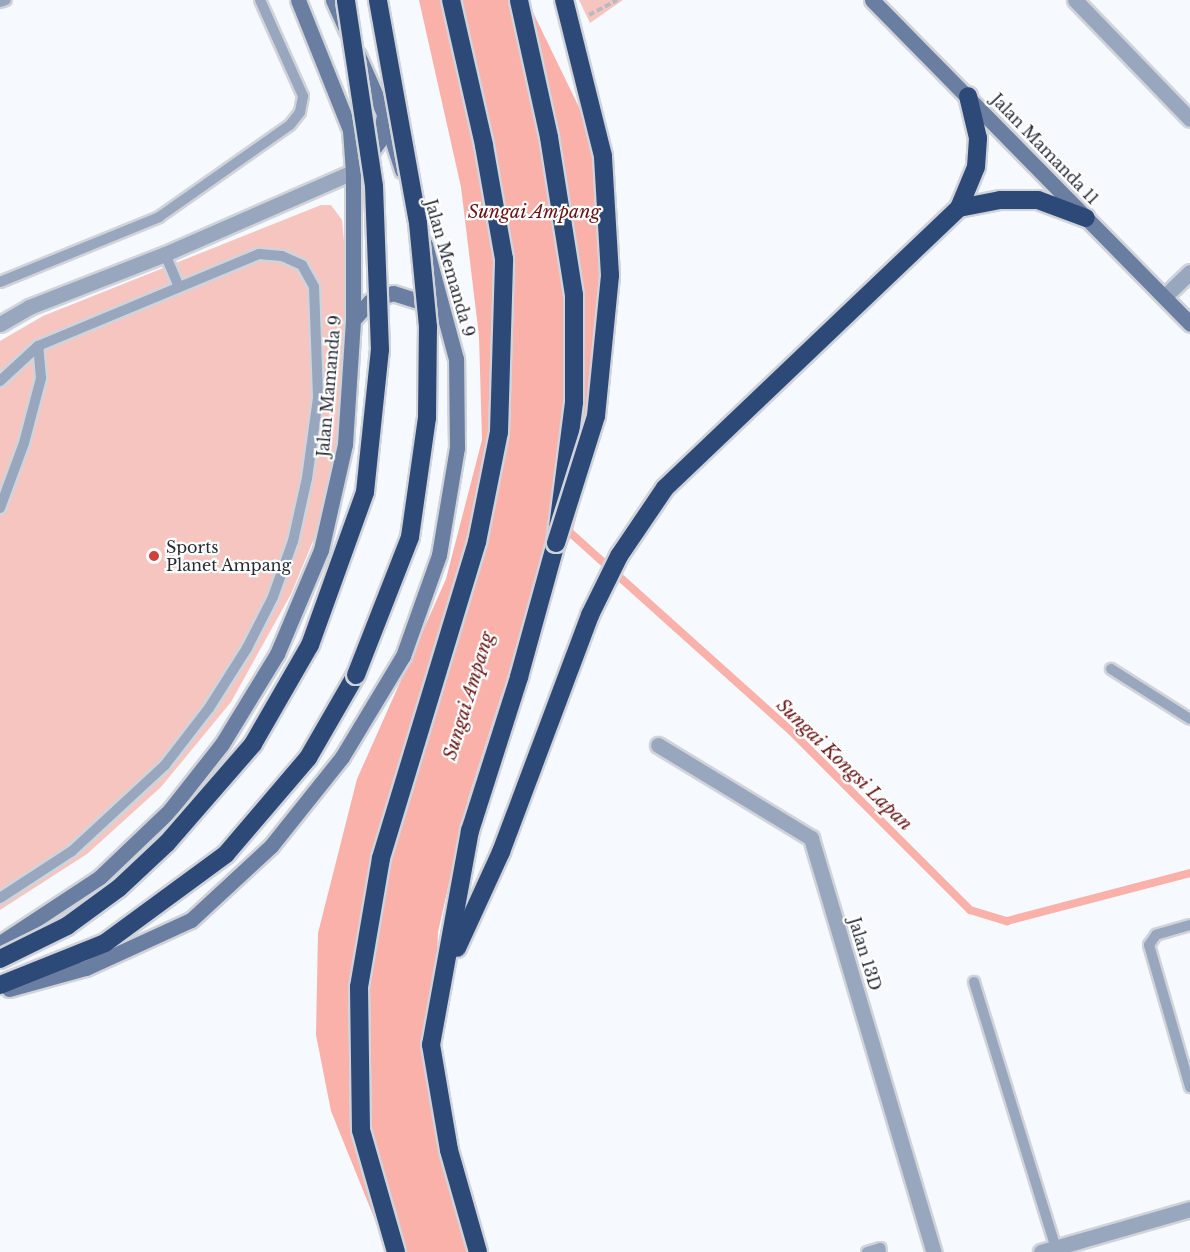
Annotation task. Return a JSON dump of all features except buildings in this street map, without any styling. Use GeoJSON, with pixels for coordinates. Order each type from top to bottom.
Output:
{"type":"FeatureCollection","features":[{"type":"Feature","properties":{"kind":"highway"},"geometry":{"type":"LineString","coordinates":[[0,959],[67,926],[118,888],[167,843],[254,744],[310,645],[365,492],[380,350],[374,186],[348,0]]}},
{"type":"Feature","properties":{"kind":"highway"},"geometry":{"type":"LineString","coordinates":[[0,985],[105,942],[226,854],[308,758],[356,675],[410,537],[428,418],[428,327],[418,222],[378,0]]}},
{"type":"Feature","properties":{"kind":"highway"},"geometry":{"type":"LineString","coordinates":[[396,1252],[361,1130],[359,987],[381,858],[477,542],[499,432],[504,259],[484,145],[451,0]]}},
{"type":"Feature","properties":{"kind":"highway"},"geometry":{"type":"LineString","coordinates":[[519,0],[549,137],[574,294],[574,402],[556,543]]}},
{"type":"Feature","properties":{"kind":"highway"},"geometry":{"type":"LineString","coordinates":[[478,1252],[449,1150],[432,1045],[447,971],[470,831],[519,676],[556,543],[596,416],[610,275],[603,156],[564,0]]}},
{"type":"Feature","properties":{"kind":"highway"},"geometry":{"type":"LineString","coordinates":[[447,971],[501,852],[590,615],[619,556],[665,488],[958,208],[976,167],[978,138],[968,96]]}},
{"type":"Feature","properties":{"kind":"highway"},"geometry":{"type":"LineString","coordinates":[[958,208],[999,200],[1038,201],[1086,218]]}},
{"type":"Feature","properties":{"kind":"street"},"geometry":{"type":"LineString","coordinates":[[298,0],[350,130],[353,172]]}},
{"type":"Feature","properties":{"kind":"street","name":"Jalan Memanda 9"},"geometry":{"type":"LineString","coordinates":[[0,991],[86,968],[191,920],[270,846],[342,757],[403,656],[439,555],[458,448],[456,359],[449,321],[384,114],[333,0]]}},
{"type":"Feature","properties":{"kind":"street"},"geometry":{"type":"LineString","coordinates":[[347,32],[348,0]]}},
{"type":"Feature","properties":{"kind":"street","name":"Jalan Mamanda 11"},"geometry":{"type":"LineString","coordinates":[[872,0],[1190,324]]}},
{"type":"Feature","properties":{"kind":"street"},"geometry":{"type":"LineString","coordinates":[[1075,0],[1190,119]]}},
{"type":"Feature","properties":{"kind":"street"},"geometry":{"type":"LineString","coordinates":[[0,324],[29,307],[165,254],[353,172],[379,141],[384,114]]}},
{"type":"Feature","properties":{"kind":"street","name":"Jalan Mamanda 9"},"geometry":{"type":"LineString","coordinates":[[0,943],[100,877],[139,843],[222,744],[277,654],[321,550],[345,444],[353,320],[353,172]]}},
{"type":"Feature","properties":{"kind":"street"},"geometry":{"type":"LineString","coordinates":[[1164,297],[1190,272]]}},
{"type":"Feature","properties":{"kind":"street"},"geometry":{"type":"LineString","coordinates":[[353,320],[370,301],[393,293],[421,299],[449,321]]}},
{"type":"Feature","properties":{"kind":"street","name":"Jalan 13D"},"geometry":{"type":"LineString","coordinates":[[658,745],[812,838],[934,1252]]}},
{"type":"Feature","properties":{"kind":"street"},"geometry":{"type":"LineString","coordinates":[[1041,1252],[1190,1209]]}},
{"type":"Feature","properties":{"kind":"lane"},"geometry":{"type":"LineString","coordinates":[[0,3],[6,0]]}},
{"type":"Feature","properties":{"kind":"lane"},"geometry":{"type":"LineString","coordinates":[[0,282],[159,217],[290,125],[300,112],[303,96],[260,0]]}},
{"type":"Feature","properties":{"kind":"lane"},"geometry":{"type":"LineString","coordinates":[[165,254],[179,287]]}},
{"type":"Feature","properties":{"kind":"lane"},"geometry":{"type":"LineString","coordinates":[[0,381],[38,346],[259,254],[282,256],[302,265],[314,287],[318,398],[293,541],[273,597],[247,648],[210,708],[165,765],[72,850],[30,881],[0,898]]}},
{"type":"Feature","properties":{"kind":"lane"},"geometry":{"type":"LineString","coordinates":[[0,508],[24,443],[41,378],[38,346]]}},
{"type":"Feature","properties":{"kind":"lane"},"geometry":{"type":"LineString","coordinates":[[1111,669],[1190,719]]}},
{"type":"Feature","properties":{"kind":"lane"},"geometry":{"type":"LineString","coordinates":[[1190,925],[1156,935],[1149,945],[1190,1087]]}},
{"type":"Feature","properties":{"kind":"lane"},"geometry":{"type":"LineString","coordinates":[[974,982],[1056,1248]]}},
{"type":"Feature","properties":{"kind":"lane"},"geometry":{"type":"LineString","coordinates":[[867,1252],[880,1248],[881,1252]]}},
{"type":"Feature","properties":{"kind":"shaded area"},"geometry":{"type":"Polygon","coordinates":[[[579,0],[623,0],[590,23],[579,0]]]}},
{"type":"Feature","properties":{"kind":"shaded area","name":"Sports Planet Ampang"},"geometry":{"type":"Polygon","coordinates":[[[321,205],[331,205],[342,220],[348,284],[342,434],[323,517],[291,594],[231,702],[161,787],[87,854],[0,910],[0,341],[43,316],[321,205]]]}},
{"type":"Feature","properties":{"kind":"water","name":"Sungai Ampang"},"geometry":{"type":"Polygon","coordinates":[[[419,0],[527,0],[591,132],[602,201],[604,409],[572,534],[501,696],[468,799],[438,932],[434,1044],[451,1143],[489,1252],[388,1252],[331,1111],[316,1035],[318,933],[357,779],[446,579],[482,440],[479,336],[461,187],[419,0]]]}},
{"type":"Feature","properties":{"kind":"waterway","name":"Sungai Kongsi Lapan"},"geometry":{"type":"LineString","coordinates":[[565,528],[792,732],[970,910],[1007,921],[1190,873]]}},
{"type":"Feature","properties":{"kind":"place","name":"Sports Planet Ampang"},"geometry":{"type":"Point","coordinates":[154,556]}}]}
